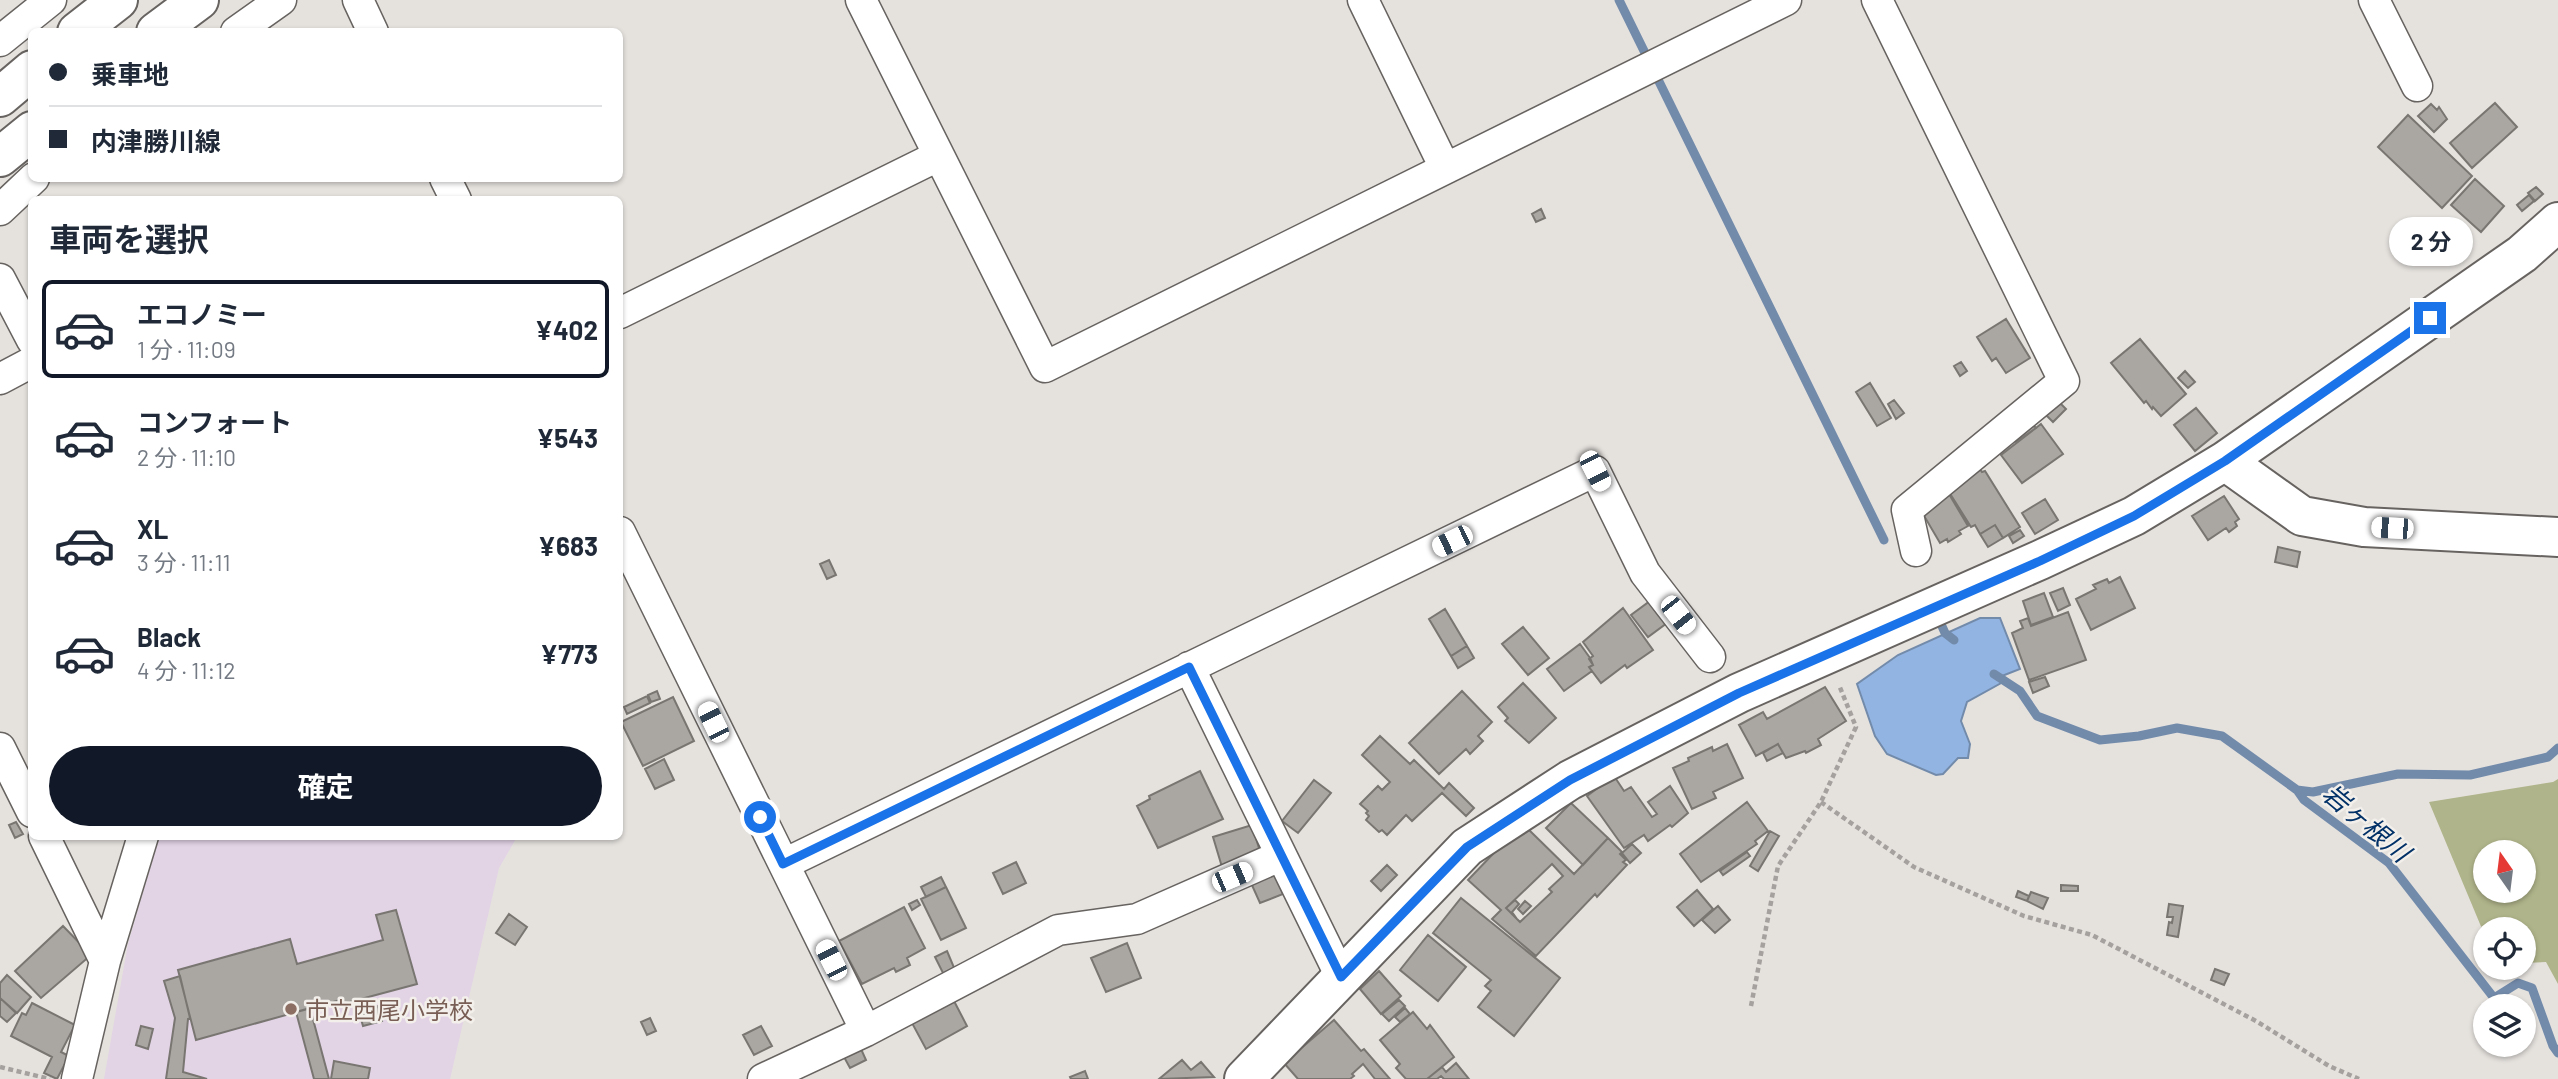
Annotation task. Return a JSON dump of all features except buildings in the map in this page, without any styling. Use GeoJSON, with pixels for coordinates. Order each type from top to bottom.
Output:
{"type":"FeatureCollection","features":[{"type":"Feature","properties":{"kind":"main road"},"geometry":{"type":"LineString","coordinates":[[82,28],[118,0]]}},
{"type":"Feature","properties":{"kind":"main road"},"geometry":{"type":"LineString","coordinates":[[161,28],[199,0]]}},
{"type":"Feature","properties":{"kind":"main road"},"geometry":{"type":"LineString","coordinates":[[0,97],[28,73]]}},
{"type":"Feature","properties":{"kind":"main road"},"geometry":{"type":"LineString","coordinates":[[0,158],[28,134]]}},
{"type":"Feature","properties":{"kind":"main road"},"geometry":{"type":"LineString","coordinates":[[1244,1079],[1467,847],[1570,780],[1739,693],[2040,561],[2134,516],[2225,461],[2522,254],[2558,222]]}},
{"type":"Feature","properties":{"kind":"main road"},"geometry":{"type":"LineString","coordinates":[[2225,461],[2302,516],[2364,527],[2558,537]]}},
{"type":"Feature","properties":{"kind":"street"},"geometry":{"type":"LineString","coordinates":[[0,41],[51,0]]}},
{"type":"Feature","properties":{"kind":"street"},"geometry":{"type":"LineString","coordinates":[[242,28],[281,0]]}},
{"type":"Feature","properties":{"kind":"street"},"geometry":{"type":"LineString","coordinates":[[358,0],[371,28]]}},
{"type":"Feature","properties":{"kind":"street"},"geometry":{"type":"LineString","coordinates":[[861,0],[1045,367],[1786,0]]}},
{"type":"Feature","properties":{"kind":"street"},"geometry":{"type":"LineString","coordinates":[[1363,0],[1445,168]]}},
{"type":"Feature","properties":{"kind":"street"},"geometry":{"type":"LineString","coordinates":[[1877,0],[2064,381],[1907,510],[1916,551]]}},
{"type":"Feature","properties":{"kind":"street"},"geometry":{"type":"LineString","coordinates":[[2374,0],[2417,86]]}},
{"type":"Feature","properties":{"kind":"street"},"geometry":{"type":"LineString","coordinates":[[623,312],[938,156]]}},
{"type":"Feature","properties":{"kind":"street"},"geometry":{"type":"LineString","coordinates":[[0,210],[30,182]]}},
{"type":"Feature","properties":{"kind":"street"},"geometry":{"type":"LineString","coordinates":[[0,279],[28,332]]}},
{"type":"Feature","properties":{"kind":"street"},"geometry":{"type":"LineString","coordinates":[[0,379],[28,364]]}},
{"type":"Feature","properties":{"kind":"street"},"geometry":{"type":"LineString","coordinates":[[783,864],[1595,471],[1645,573],[1710,657]]}},
{"type":"Feature","properties":{"kind":"street"},"geometry":{"type":"LineString","coordinates":[[623,538],[866,1031]]}},
{"type":"Feature","properties":{"kind":"street"},"geometry":{"type":"LineString","coordinates":[[1189,667],[1341,977]]}},
{"type":"Feature","properties":{"kind":"street"},"geometry":{"type":"LineString","coordinates":[[0,748],[28,804]]}},
{"type":"Feature","properties":{"kind":"street"},"geometry":{"type":"LineString","coordinates":[[46,840],[105,961]]}},
{"type":"Feature","properties":{"kind":"street"},"geometry":{"type":"LineString","coordinates":[[78,1079],[105,961],[142,840]]}},
{"type":"Feature","properties":{"kind":"street"},"geometry":{"type":"LineString","coordinates":[[763,1079],[866,1031],[1058,930],[1137,919],[1280,856]]}},
{"type":"Feature","properties":{"kind":"path"},"geometry":{"type":"LineString","coordinates":[[1751,1006],[1778,866],[1821,802],[1856,727],[1827,654]]}},
{"type":"Feature","properties":{"kind":"path"},"geometry":{"type":"LineString","coordinates":[[1821,802],[1914,867],[2024,916],[2092,935],[2256,1021],[2329,1066],[2359,1079]]}},
{"type":"Feature","properties":{"kind":"path"},"geometry":{"type":"LineString","coordinates":[[0,1067],[51,1079]]}},
{"type":"Feature","properties":{"kind":"shaded area","name":"市立西尾小学校"},"geometry":{"type":"Polygon","coordinates":[[[158,840],[515,840],[499,868],[450,1079],[104,1079],[128,944],[158,840]]]}},
{"type":"Feature","properties":{"kind":"green space"},"geometry":{"type":"Polygon","coordinates":[[[2558,779],[2558,984],[2546,962],[2536,962],[2536,917],[2477,917],[2429,802],[2558,779]]]}},
{"type":"Feature","properties":{"kind":"water"},"geometry":{"type":"Polygon","coordinates":[[[1980,618],[2000,618],[2020,669],[2002,676],[2003,682],[1967,702],[1961,721],[1970,744],[1968,758],[1958,758],[1943,774],[1936,775],[1887,754],[1875,736],[1857,684],[1898,655],[1980,618]]]}},
{"type":"Feature","properties":{"kind":"waterway"},"geometry":{"type":"LineString","coordinates":[[1619,0],[1884,540]]}},
{"type":"Feature","properties":{"kind":"waterway"},"geometry":{"type":"LineString","coordinates":[[1941,624],[1945,633],[1954,640]]}},
{"type":"Feature","properties":{"kind":"waterway"},"geometry":{"type":"LineString","coordinates":[[1994,674],[2020,691],[2037,716],[2100,740],[2177,728],[2222,736],[2297,790],[2313,792],[2398,774],[2470,775],[2548,757],[2558,748]]}},
{"type":"Feature","properties":{"kind":"waterway","name":"岩ヶ根川"},"geometry":{"type":"LineString","coordinates":[[2297,790],[2304,800],[2389,863],[2494,998],[2518,983],[2532,988],[2558,1053]]}},
{"type":"Feature","properties":{"kind":"place","name":"市立西尾小学校"},"geometry":{"type":"Point","coordinates":[291,1009]}},
{"type":"Feature","properties":{"kind":"route"},"geometry":{"type":"LineString","coordinates":[[760,817],[783,864],[1189,667],[1341,977],[1467,847],[1570,780],[1739,693],[2040,561],[2134,516],[2225,461],[2430,318]]}}]}
